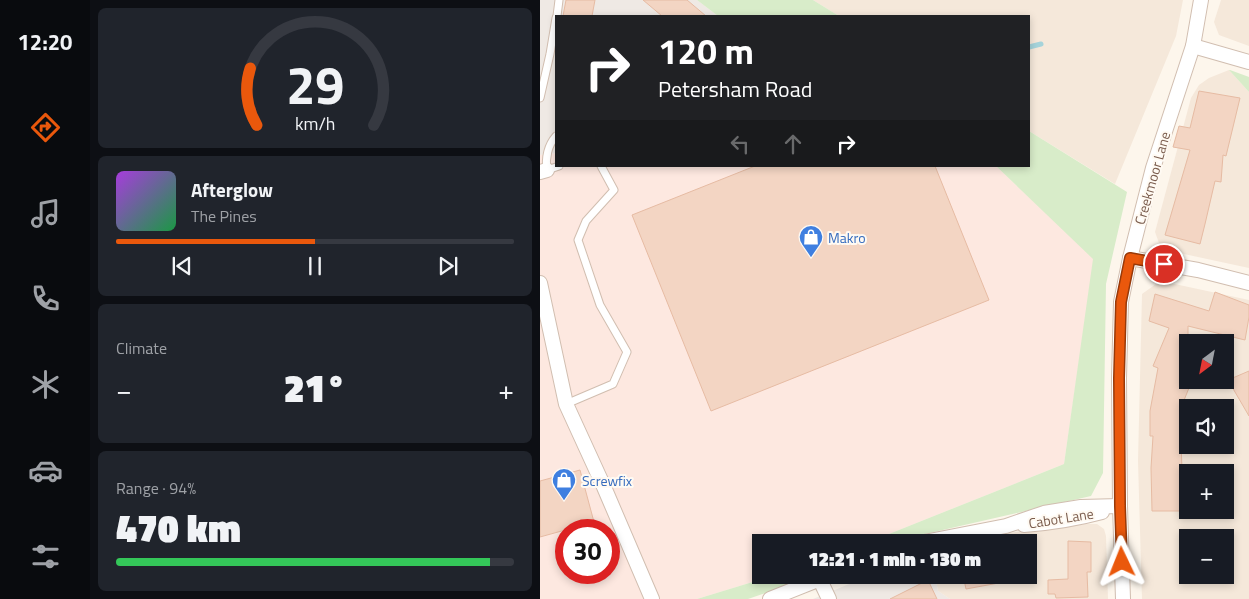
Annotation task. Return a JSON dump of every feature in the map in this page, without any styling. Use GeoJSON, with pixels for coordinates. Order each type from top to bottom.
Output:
{"type":"FeatureCollection","features":[{"type":"Feature","properties":{"kind":"street","name":"Creekmoor Lane"},"geometry":{"type":"LineString","coordinates":[[1123,599],[1119,378],[1121,302],[1153,168],[1193,46],[1200,0]]}},
{"type":"Feature","properties":{"kind":"street"},"geometry":{"type":"LineString","coordinates":[[1193,46],[1249,62]]}},
{"type":"Feature","properties":{"kind":"street"},"geometry":{"type":"LineString","coordinates":[[1130,258],[1198,270],[1249,283]]}},
{"type":"Feature","properties":{"kind":"street"},"geometry":{"type":"LineString","coordinates":[[540,283],[566,404],[652,599]]}},
{"type":"Feature","properties":{"kind":"street","name":"Cabot Lane"},"geometry":{"type":"LineString","coordinates":[[965,534],[1006,526],[1044,513],[1081,507],[1120,506]]}},
{"type":"Feature","properties":{"kind":"street"},"geometry":{"type":"LineString","coordinates":[[770,599],[808,584]]}},
{"type":"Feature","properties":{"kind":"street"},"geometry":{"type":"LineString","coordinates":[[826,584],[829,599]]}},
{"type":"Feature","properties":{"kind":"lane"},"geometry":{"type":"LineString","coordinates":[[556,15],[560,0]]}},
{"type":"Feature","properties":{"kind":"lane"},"geometry":{"type":"LineString","coordinates":[[540,98],[555,23]]}},
{"type":"Feature","properties":{"kind":"lane"},"geometry":{"type":"LineString","coordinates":[[548,169],[546,160],[555,137]]}},
{"type":"Feature","properties":{"kind":"lane"},"geometry":{"type":"LineString","coordinates":[[566,404],[613,384],[627,352],[600,305],[578,240],[586,221],[614,190],[602,167]]}},
{"type":"Feature","properties":{"kind":"shaded area"},"geometry":{"type":"Polygon","coordinates":[[[540,0],[697,0],[717,15],[555,15],[555,153],[540,155],[540,0]]]}},
{"type":"Feature","properties":{"kind":"shaded area"},"geometry":{"type":"Polygon","coordinates":[[[813,0],[1183,0],[1176,36],[1115,184],[1030,132],[1030,15],[837,15],[813,0]]]}},
{"type":"Feature","properties":{"kind":"shaded area"},"geometry":{"type":"Polygon","coordinates":[[[1221,0],[1249,0],[1249,46],[1219,35],[1214,22],[1221,0]]]}},
{"type":"Feature","properties":{"kind":"shaded area"},"geometry":{"type":"Polygon","coordinates":[[[1229,70],[1249,92],[1249,268],[1170,251],[1159,243],[1155,232],[1191,98],[1199,85],[1209,78],[1229,70]]]}},
{"type":"Feature","properties":{"kind":"shaded area"},"geometry":{"type":"Polygon","coordinates":[[[555,153],[555,167],[997,167],[1094,259],[1064,464],[889,534],[752,534],[752,582],[697,599],[540,599],[540,155],[555,153]]]}},
{"type":"Feature","properties":{"kind":"shaded area"},"geometry":{"type":"Polygon","coordinates":[[[1170,283],[1249,300],[1249,599],[1142,599],[1138,461],[1142,294],[1156,284],[1170,283]]]}},
{"type":"Feature","properties":{"kind":"shaded area"},"geometry":{"type":"Polygon","coordinates":[[[1086,524],[1097,524],[1104,529],[1106,536],[1108,599],[950,599],[938,591],[937,584],[1037,584],[1037,534],[1006,534],[1086,524]]]}},
{"type":"Feature","properties":{"kind":"shaded area"},"geometry":{"type":"Polygon","coordinates":[[[849,584],[937,584],[938,591],[950,599],[813,599],[849,584]]]}},
{"type":"Feature","properties":{"kind":"green space"},"geometry":{"type":"Polygon","coordinates":[[[697,0],[813,0],[837,15],[717,15],[697,0]]]}},
{"type":"Feature","properties":{"kind":"green space"},"geometry":{"type":"Polygon","coordinates":[[[1229,70],[1249,77],[1249,92],[1229,70]]]}},
{"type":"Feature","properties":{"kind":"green space"},"geometry":{"type":"Polygon","coordinates":[[[1030,132],[1127,192],[1106,284],[1103,473],[1091,496],[925,534],[889,534],[1064,464],[1093,259],[997,167],[1030,167],[1030,132]]]}},
{"type":"Feature","properties":{"kind":"green space"},"geometry":{"type":"Polygon","coordinates":[[[752,582],[752,584],[792,584],[748,599],[697,599],[752,582]]]}},
{"type":"Feature","properties":{"kind":"building"},"geometry":{"type":"Polygon","coordinates":[[[566,0],[595,0],[592,15],[563,15],[566,0]]]}},
{"type":"Feature","properties":{"kind":"building"},"geometry":{"type":"Polygon","coordinates":[[[643,0],[687,0],[705,15],[661,15],[643,0]]]}},
{"type":"Feature","properties":{"kind":"building"},"geometry":{"type":"Polygon","coordinates":[[[1199,91],[1240,98],[1226,156],[1223,155],[1221,182],[1215,181],[1200,244],[1165,235],[1190,150],[1173,147],[1179,126],[1190,128],[1199,91]]]}},
{"type":"Feature","properties":{"kind":"building","name":"Makro"},"geometry":{"type":"Polygon","coordinates":[[[752,167],[935,167],[989,300],[711,411],[632,215],[752,167]]]}},
{"type":"Feature","properties":{"kind":"building"},"geometry":{"type":"Polygon","coordinates":[[[1215,292],[1249,305],[1245,340],[1234,337],[1234,334],[1221,334],[1188,326],[1188,334],[1179,334],[1179,389],[1189,389],[1184,399],[1179,399],[1179,454],[1181,454],[1182,464],[1179,464],[1179,511],[1152,511],[1151,468],[1153,436],[1150,436],[1150,411],[1158,368],[1153,366],[1169,328],[1149,321],[1155,294],[1209,311],[1215,292]]]}},
{"type":"Feature","properties":{"kind":"building"},"geometry":{"type":"Polygon","coordinates":[[[1249,371],[1249,416],[1233,389],[1234,377],[1249,371]]]}},
{"type":"Feature","properties":{"kind":"building","name":"Screwfix"},"geometry":{"type":"Polygon","coordinates":[[[580,470],[593,519],[555,519],[555,533],[540,537],[540,481],[580,470]]]}},
{"type":"Feature","properties":{"kind":"building"},"geometry":{"type":"Polygon","coordinates":[[[1068,541],[1091,542],[1091,572],[1087,572],[1088,597],[1056,598],[1055,594],[1048,594],[1048,580],[1068,579],[1068,541]]]}},
{"type":"Feature","properties":{"kind":"building"},"geometry":{"type":"Polygon","coordinates":[[[920,584],[930,584],[937,599],[890,599],[920,584]]]}},
{"type":"Feature","properties":{"kind":"building"},"geometry":{"type":"Polygon","coordinates":[[[965,584],[993,584],[966,589],[965,584]]]}},
{"type":"Feature","properties":{"kind":"waterway"},"geometry":{"type":"LineString","coordinates":[[1030,47],[1041,44]]}},
{"type":"Feature","properties":{"kind":"place","name":"Makro"},"geometry":{"type":"Point","coordinates":[811,258]}},
{"type":"Feature","properties":{"kind":"place","name":"Screwfix"},"geometry":{"type":"Point","coordinates":[564,501]}},
{"type":"Feature","properties":{"kind":"route"},"geometry":{"type":"LineString","coordinates":[[1122,562],[1119,378],[1121,302],[1130,258],[1164,264]]}}]}
